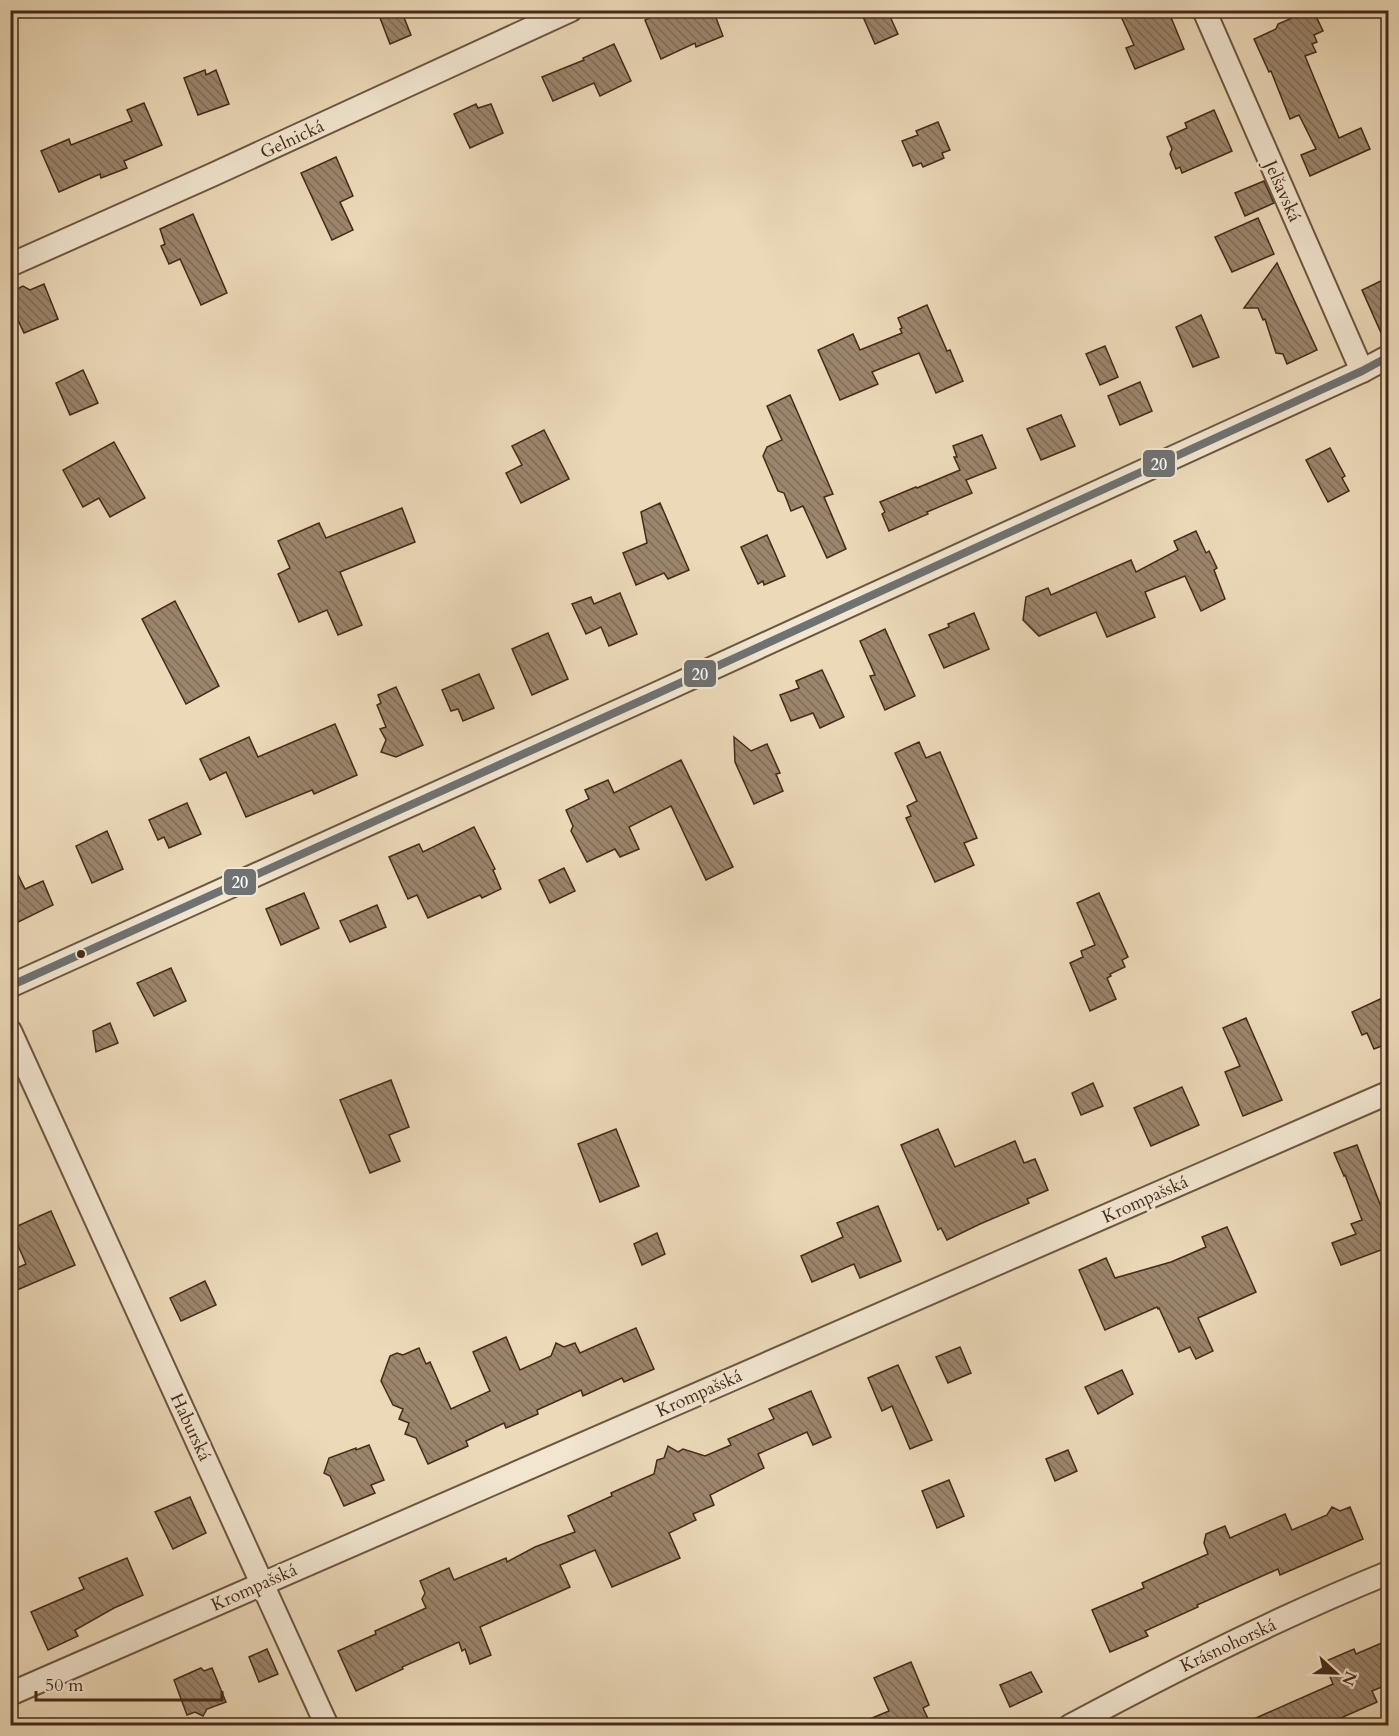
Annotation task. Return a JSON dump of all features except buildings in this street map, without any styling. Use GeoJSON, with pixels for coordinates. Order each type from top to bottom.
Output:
{"type":"FeatureCollection","features":[{"type":"Feature","properties":{"kind":"street","name":"Gelnická"},"geometry":{"type":"LineString","coordinates":[[10,265],[212,176],[572,10]]}},
{"type":"Feature","properties":{"kind":"street","name":"Jelšavská"},"geometry":{"type":"LineString","coordinates":[[1204,10],[1362,371]]}},
{"type":"Feature","properties":{"kind":"street"},"geometry":{"type":"LineString","coordinates":[[10,986],[656,694],[1389,357]]}},
{"type":"Feature","properties":{"kind":"street","name":"Haburská"},"geometry":{"type":"LineString","coordinates":[[10,1031],[327,1725]]}},
{"type":"Feature","properties":{"kind":"street","name":"Krompašská"},"geometry":{"type":"LineString","coordinates":[[10,1694],[1389,1093]]}},
{"type":"Feature","properties":{"kind":"street","name":"Krásnohorská"},"geometry":{"type":"LineString","coordinates":[[1070,1725],[1154,1680],[1331,1596],[1389,1574]]}},
{"type":"Feature","properties":{"kind":"transit line","name":"20"},"geometry":{"type":"LineString","coordinates":[[10,986],[656,694],[1362,371],[1388,357]]}}]}
